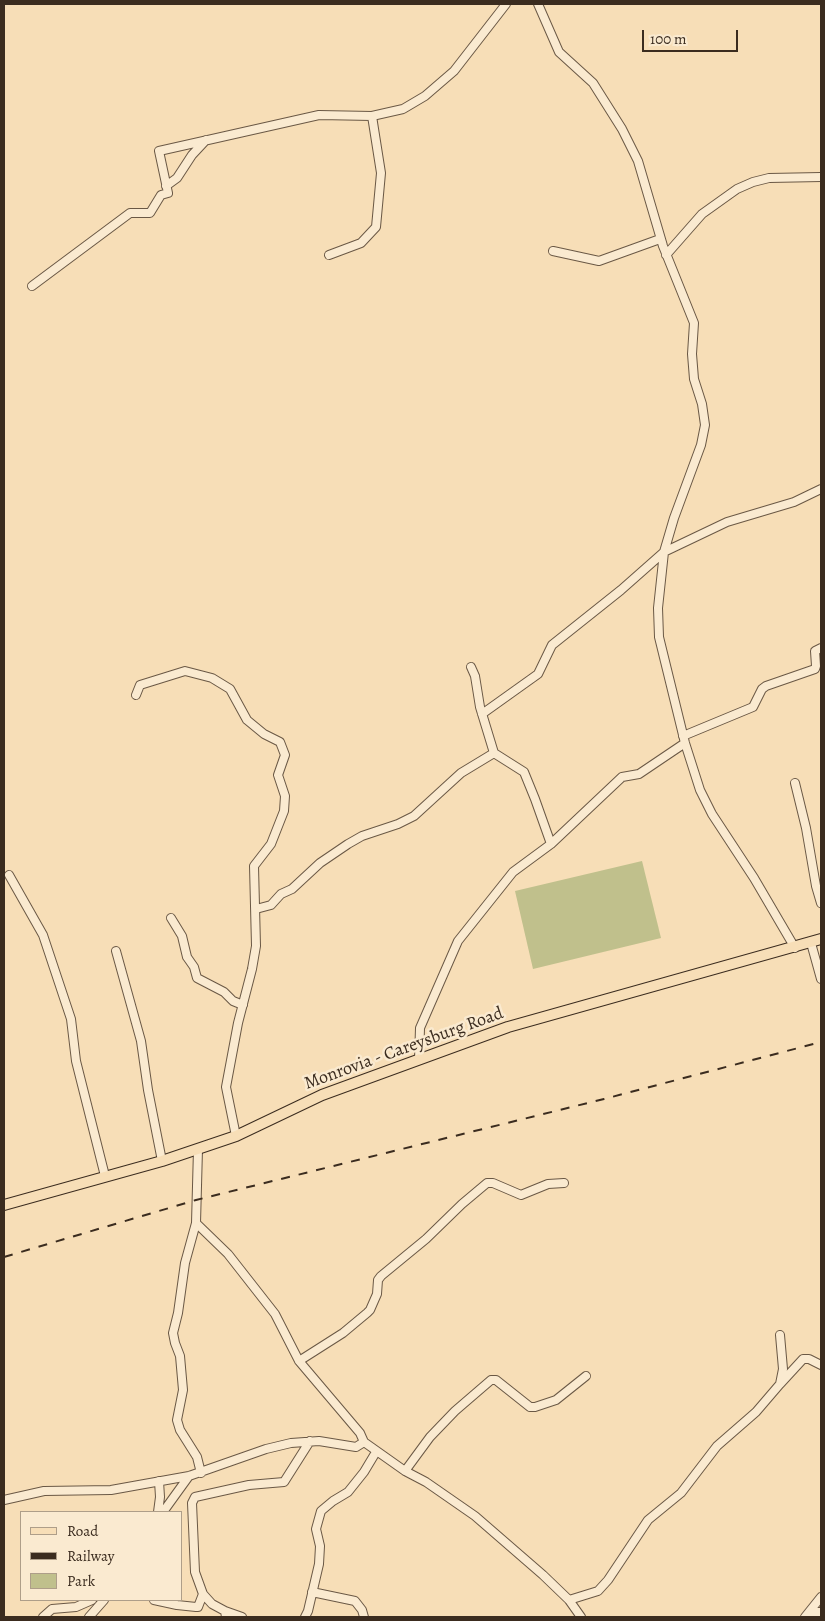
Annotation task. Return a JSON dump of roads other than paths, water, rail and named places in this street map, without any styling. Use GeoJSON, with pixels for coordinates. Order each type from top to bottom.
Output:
{"type":"FeatureCollection","features":[{"type":"Feature","properties":{"kind":"main road","name":"Monrovia - Careysburg Road"},"geometry":{"type":"LineString","coordinates":[[4,1205],[162,1160],[236,1136],[322,1095],[508,1027],[796,948],[821,939]]}},
{"type":"Feature","properties":{"kind":"street"},"geometry":{"type":"LineString","coordinates":[[32,286],[130,213],[150,213],[161,195],[168,193],[159,151],[319,115],[372,116],[403,109],[426,96],[454,71],[506,4]]}},
{"type":"Feature","properties":{"kind":"street"},"geometry":{"type":"LineString","coordinates":[[538,4],[559,52],[593,83],[622,129],[638,162],[660,239],[694,323],[692,354],[694,380],[702,404],[705,425],[664,552],[658,608],[659,637],[684,739],[700,790],[712,814],[754,878],[796,948]]}},
{"type":"Feature","properties":{"kind":"street"},"geometry":{"type":"LineString","coordinates":[[329,255],[361,243],[376,227],[381,173],[372,116]]}},
{"type":"Feature","properties":{"kind":"street"},"geometry":{"type":"LineString","coordinates":[[166,186],[177,178],[206,140]]}},
{"type":"Feature","properties":{"kind":"street"},"geometry":{"type":"LineString","coordinates":[[666,255],[702,214],[737,189],[769,178],[821,177]]}},
{"type":"Feature","properties":{"kind":"street"},"geometry":{"type":"LineString","coordinates":[[553,251],[599,261],[660,239]]}},
{"type":"Feature","properties":{"kind":"street"},"geometry":{"type":"LineString","coordinates":[[482,714],[538,674],[552,645],[621,590],[664,552],[727,522],[794,502],[821,489]]}},
{"type":"Feature","properties":{"kind":"street"},"geometry":{"type":"LineString","coordinates":[[419,1060],[420,1028],[458,941],[513,872],[550,844],[622,777],[639,774],[684,739],[753,707],[762,689],[766,686],[815,669],[816,651],[821,648]]}},
{"type":"Feature","properties":{"kind":"street"},"geometry":{"type":"LineString","coordinates":[[471,668],[475,676],[480,707],[494,753],[524,772],[550,844]]}},
{"type":"Feature","properties":{"kind":"street"},"geometry":{"type":"LineString","coordinates":[[136,695],[140,685],[186,671],[212,678],[230,689],[247,720],[264,734],[280,742],[284,755],[278,775],[285,796],[284,811],[271,844],[254,866],[256,946],[233,1046],[226,1087],[236,1136]]}},
{"type":"Feature","properties":{"kind":"street"},"geometry":{"type":"LineString","coordinates":[[256,909],[271,905],[281,894],[292,889],[320,863],[348,844],[362,836],[398,824],[414,816],[423,810],[431,800],[461,773],[494,753]]}},
{"type":"Feature","properties":{"kind":"street"},"geometry":{"type":"LineString","coordinates":[[795,783],[821,903]]}},
{"type":"Feature","properties":{"kind":"street"},"geometry":{"type":"LineString","coordinates":[[9,875],[43,935],[71,1019],[76,1061],[105,1176]]}},
{"type":"Feature","properties":{"kind":"street"},"geometry":{"type":"LineString","coordinates":[[170,918],[182,936],[187,957],[194,967],[197,978],[224,992],[233,1001],[243,1005]]}},
{"type":"Feature","properties":{"kind":"street"},"geometry":{"type":"LineString","coordinates":[[811,943],[821,979]]}},
{"type":"Feature","properties":{"kind":"street"},"geometry":{"type":"LineString","coordinates":[[116,951],[141,1042],[149,1099],[162,1160]]}},
{"type":"Feature","properties":{"kind":"street"},"geometry":{"type":"LineString","coordinates":[[198,1149],[196,1223],[185,1263],[173,1334],[180,1356],[183,1390],[177,1420],[180,1430],[197,1457],[201,1473]]}},
{"type":"Feature","properties":{"kind":"street"},"geometry":{"type":"LineString","coordinates":[[299,1361],[344,1333],[367,1313],[377,1294],[378,1280],[381,1276],[426,1239],[462,1204],[487,1184],[494,1183],[521,1195],[548,1184],[564,1183]]}},
{"type":"Feature","properties":{"kind":"street"},"geometry":{"type":"LineString","coordinates":[[196,1223],[228,1254],[275,1314],[299,1361],[360,1433],[364,1442],[376,1452],[426,1482],[475,1516],[569,1600],[580,1617]]}},
{"type":"Feature","properties":{"kind":"street"},"geometry":{"type":"LineString","coordinates":[[780,1335],[783,1369],[780,1384]]}},
{"type":"Feature","properties":{"kind":"street"},"geometry":{"type":"LineString","coordinates":[[569,1600],[598,1591],[608,1580],[648,1520],[681,1493],[717,1446],[756,1412],[803,1359],[809,1359],[821,1365]]}},
{"type":"Feature","properties":{"kind":"street"},"geometry":{"type":"LineString","coordinates":[[405,1471],[430,1437],[455,1411],[491,1380],[501,1383],[530,1407],[535,1407],[556,1400],[586,1376]]}},
{"type":"Feature","properties":{"kind":"street"},"geometry":{"type":"LineString","coordinates":[[4,1500],[44,1491],[112,1490],[188,1476],[266,1449],[291,1443],[310,1441],[356,1447],[364,1442]]}},
{"type":"Feature","properties":{"kind":"street"},"geometry":{"type":"LineString","coordinates":[[242,1617],[225,1614],[203,1594],[195,1572],[192,1503],[195,1496],[249,1485],[284,1482],[310,1441]]}},
{"type":"Feature","properties":{"kind":"street"},"geometry":{"type":"LineString","coordinates":[[305,1617],[319,1564],[320,1546],[316,1530],[321,1511],[348,1492],[364,1472],[376,1452]]}},
{"type":"Feature","properties":{"kind":"street"},"geometry":{"type":"LineString","coordinates":[[164,1511],[188,1476]]}},
{"type":"Feature","properties":{"kind":"street"},"geometry":{"type":"LineString","coordinates":[[158,1511],[159,1481]]}},
{"type":"Feature","properties":{"kind":"street"},"geometry":{"type":"LineString","coordinates":[[312,1592],[355,1601],[362,1610],[364,1617]]}},
{"type":"Feature","properties":{"kind":"street"},"geometry":{"type":"LineString","coordinates":[[176,1602],[198,1607],[203,1594]]}},
{"type":"Feature","properties":{"kind":"street"},"geometry":{"type":"LineString","coordinates":[[808,1614],[821,1598]]}},
{"type":"Feature","properties":{"kind":"street"},"geometry":{"type":"LineString","coordinates":[[43,1617],[52,1609],[76,1607],[90,1601]]}},
{"type":"Feature","properties":{"kind":"street"},"geometry":{"type":"LineString","coordinates":[[89,1617],[103,1601]]}},
{"type":"Feature","properties":{"kind":"street"},"geometry":{"type":"LineString","coordinates":[[808,1614],[821,1612]]}},
{"type":"Feature","properties":{"kind":"railway"},"geometry":{"type":"LineString","coordinates":[[4,1257],[196,1200],[604,1099],[821,1042]]}}]}
